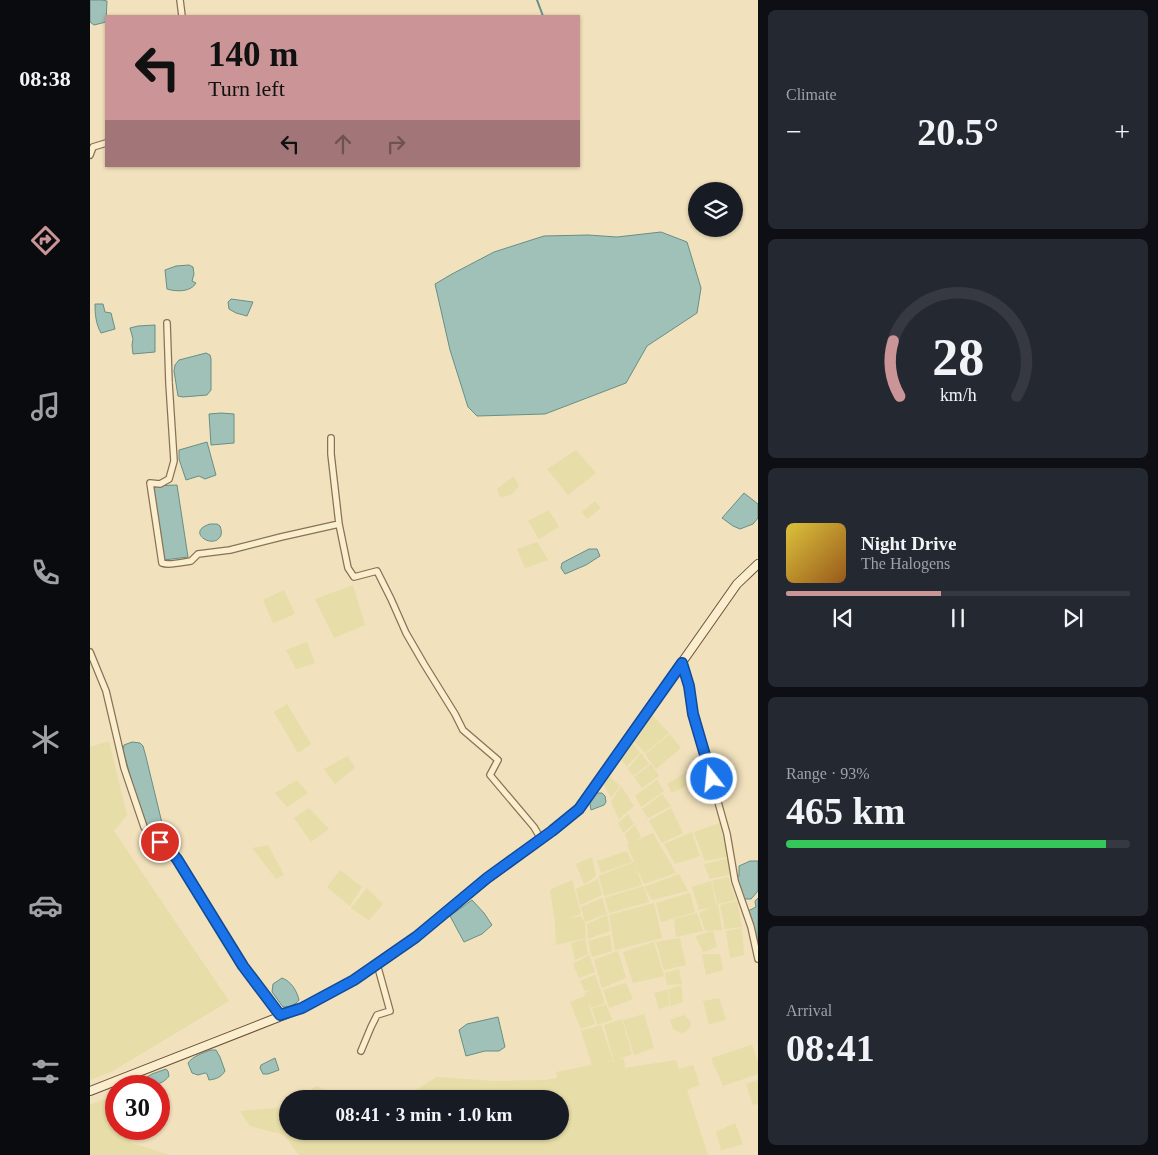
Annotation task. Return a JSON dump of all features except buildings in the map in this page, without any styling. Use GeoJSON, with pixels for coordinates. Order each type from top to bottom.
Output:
{"type":"FeatureCollection","features":[{"type":"Feature","properties":{"kind":"main road"},"geometry":{"type":"LineString","coordinates":[[90,1091],[280,1015],[302,1008],[354,980],[416,937],[487,878],[541,839],[579,809],[737,584],[758,564]]}},
{"type":"Feature","properties":{"kind":"street"},"geometry":{"type":"LineString","coordinates":[[180,0],[182,15]]}},
{"type":"Feature","properties":{"kind":"street"},"geometry":{"type":"LineString","coordinates":[[90,155],[93,147],[105,143]]}},
{"type":"Feature","properties":{"kind":"street"},"geometry":{"type":"LineString","coordinates":[[167,323],[174,461],[169,479],[160,484],[150,484],[162,563],[166,565],[192,561],[198,554],[230,550],[339,524]]}},
{"type":"Feature","properties":{"kind":"street"},"geometry":{"type":"LineString","coordinates":[[331,438],[339,524],[348,568],[354,577],[377,571],[392,599],[406,633],[463,730],[498,760],[490,775],[534,827],[541,839]]}},
{"type":"Feature","properties":{"kind":"street"},"geometry":{"type":"LineString","coordinates":[[90,652],[106,691],[124,768],[144,827],[152,836],[168,848],[177,859],[243,966],[280,1015]]}},
{"type":"Feature","properties":{"kind":"street"},"geometry":{"type":"LineString","coordinates":[[682,663],[689,686],[693,714],[727,834],[735,881],[751,927],[758,959]]}},
{"type":"Feature","properties":{"kind":"street"},"geometry":{"type":"LineString","coordinates":[[361,1051],[377,1015],[390,1011],[377,964]]}},
{"type":"Feature","properties":{"kind":"shaded area"},"geometry":{"type":"Polygon","coordinates":[[[576,450],[596,473],[568,495],[547,469],[576,450]]]}},
{"type":"Feature","properties":{"kind":"shaded area"},"geometry":{"type":"Polygon","coordinates":[[[514,476],[519,486],[511,495],[500,497],[497,489],[514,476]]]}},
{"type":"Feature","properties":{"kind":"shaded area"},"geometry":{"type":"Polygon","coordinates":[[[595,501],[601,508],[587,519],[582,512],[595,501]]]}},
{"type":"Feature","properties":{"kind":"shaded area"},"geometry":{"type":"Polygon","coordinates":[[[549,510],[559,527],[539,539],[528,521],[549,510]]]}},
{"type":"Feature","properties":{"kind":"shaded area"},"geometry":{"type":"Polygon","coordinates":[[[537,542],[548,560],[525,568],[517,549],[537,542]]]}},
{"type":"Feature","properties":{"kind":"shaded area"},"geometry":{"type":"Polygon","coordinates":[[[353,585],[365,625],[334,638],[315,599],[353,585]]]}},
{"type":"Feature","properties":{"kind":"shaded area"},"geometry":{"type":"Polygon","coordinates":[[[284,590],[295,614],[273,623],[263,600],[284,590]]]}},
{"type":"Feature","properties":{"kind":"shaded area"},"geometry":{"type":"Polygon","coordinates":[[[307,642],[315,663],[296,669],[286,650],[307,642]]]}},
{"type":"Feature","properties":{"kind":"shaded area"},"geometry":{"type":"Polygon","coordinates":[[[287,704],[311,744],[298,753],[274,712],[287,704]]]}},
{"type":"Feature","properties":{"kind":"shaded area"},"geometry":{"type":"Polygon","coordinates":[[[651,714],[669,733],[645,753],[632,739],[651,714]]]}},
{"type":"Feature","properties":{"kind":"shaded area"},"geometry":{"type":"Polygon","coordinates":[[[670,734],[681,748],[656,769],[645,754],[670,734]]]}},
{"type":"Feature","properties":{"kind":"shaded area"},"geometry":{"type":"Polygon","coordinates":[[[109,741],[127,815],[114,831],[229,1001],[111,1072],[90,1080],[90,747],[109,741]]]}},
{"type":"Feature","properties":{"kind":"shaded area"},"geometry":{"type":"Polygon","coordinates":[[[631,741],[640,753],[627,766],[620,758],[631,741]]]}},
{"type":"Feature","properties":{"kind":"shaded area"},"geometry":{"type":"Polygon","coordinates":[[[641,753],[649,764],[634,776],[628,769],[641,753]]]}},
{"type":"Feature","properties":{"kind":"shaded area"},"geometry":{"type":"Polygon","coordinates":[[[348,756],[355,768],[335,784],[324,769],[348,756]]]}},
{"type":"Feature","properties":{"kind":"shaded area"},"geometry":{"type":"Polygon","coordinates":[[[651,764],[659,776],[642,788],[634,777],[651,764]]]}},
{"type":"Feature","properties":{"kind":"shaded area"},"geometry":{"type":"Polygon","coordinates":[[[691,769],[695,781],[672,793],[667,784],[691,769]]]}},
{"type":"Feature","properties":{"kind":"shaded area"},"geometry":{"type":"Polygon","coordinates":[[[608,775],[620,786],[611,798],[603,783],[608,775]]]}},
{"type":"Feature","properties":{"kind":"shaded area"},"geometry":{"type":"Polygon","coordinates":[[[297,780],[308,793],[287,807],[275,793],[297,780]]]}},
{"type":"Feature","properties":{"kind":"shaded area"},"geometry":{"type":"Polygon","coordinates":[[[657,780],[664,791],[641,807],[635,796],[657,780]]]}},
{"type":"Feature","properties":{"kind":"shaded area"},"geometry":{"type":"Polygon","coordinates":[[[621,786],[634,806],[619,819],[611,802],[621,786]]]}},
{"type":"Feature","properties":{"kind":"shaded area"},"geometry":{"type":"Polygon","coordinates":[[[662,794],[671,806],[648,818],[642,809],[662,794]]]}},
{"type":"Feature","properties":{"kind":"shaded area"},"geometry":{"type":"Polygon","coordinates":[[[309,808],[329,829],[311,842],[294,818],[309,808]]]}},
{"type":"Feature","properties":{"kind":"shaded area"},"geometry":{"type":"Polygon","coordinates":[[[671,808],[683,833],[662,843],[649,821],[671,808]]]}},
{"type":"Feature","properties":{"kind":"shaded area"},"geometry":{"type":"Polygon","coordinates":[[[628,814],[634,824],[623,833],[618,823],[628,814]]]}},
{"type":"Feature","properties":{"kind":"shaded area"},"geometry":{"type":"Polygon","coordinates":[[[720,823],[728,857],[705,861],[694,832],[720,823]]]}},
{"type":"Feature","properties":{"kind":"shaded area"},"geometry":{"type":"Polygon","coordinates":[[[635,825],[641,837],[635,841],[653,833],[676,873],[644,884],[635,864],[642,885],[604,896],[599,876],[634,862],[625,834],[635,825]]]}},
{"type":"Feature","properties":{"kind":"shaded area"},"geometry":{"type":"Polygon","coordinates":[[[692,832],[700,856],[675,864],[664,844],[692,832]]]}},
{"type":"Feature","properties":{"kind":"shaded area"},"geometry":{"type":"Polygon","coordinates":[[[268,845],[284,875],[276,879],[252,848],[268,845]]]}},
{"type":"Feature","properties":{"kind":"shaded area"},"geometry":{"type":"Polygon","coordinates":[[[627,851],[632,862],[601,873],[597,861],[627,851]]]}},
{"type":"Feature","properties":{"kind":"shaded area"},"geometry":{"type":"Polygon","coordinates":[[[592,857],[596,876],[584,884],[576,864],[592,857]]]}},
{"type":"Feature","properties":{"kind":"shaded area"},"geometry":{"type":"Polygon","coordinates":[[[730,858],[729,875],[710,879],[704,864],[730,858]]]}},
{"type":"Feature","properties":{"kind":"shaded area"},"geometry":{"type":"Polygon","coordinates":[[[340,870],[362,887],[350,906],[327,887],[340,870]]]}},
{"type":"Feature","properties":{"kind":"shaded area"},"geometry":{"type":"Polygon","coordinates":[[[679,874],[688,891],[652,900],[644,887],[679,874]]]}},
{"type":"Feature","properties":{"kind":"shaded area"},"geometry":{"type":"Polygon","coordinates":[[[728,877],[736,900],[718,904],[722,930],[705,931],[699,913],[712,907],[699,910],[692,887],[711,881],[716,905],[712,881],[728,877]]]}},
{"type":"Feature","properties":{"kind":"shaded area"},"geometry":{"type":"Polygon","coordinates":[[[598,879],[602,895],[580,905],[576,889],[598,879]]]}},
{"type":"Feature","properties":{"kind":"shaded area"},"geometry":{"type":"Polygon","coordinates":[[[572,880],[581,914],[567,919],[581,916],[585,923],[586,938],[556,945],[555,922],[550,890],[572,880]]]}},
{"type":"Feature","properties":{"kind":"shaded area"},"geometry":{"type":"Polygon","coordinates":[[[643,886],[649,902],[609,913],[605,898],[643,886]]]}},
{"type":"Feature","properties":{"kind":"shaded area"},"geometry":{"type":"Polygon","coordinates":[[[367,888],[383,904],[369,920],[351,908],[367,888]]]}},
{"type":"Feature","properties":{"kind":"shaded area"},"geometry":{"type":"Polygon","coordinates":[[[690,893],[695,912],[661,922],[656,903],[690,893]]]}},
{"type":"Feature","properties":{"kind":"shaded area"},"geometry":{"type":"Polygon","coordinates":[[[602,898],[607,914],[585,922],[581,907],[602,898]]]}},
{"type":"Feature","properties":{"kind":"shaded area"},"geometry":{"type":"Polygon","coordinates":[[[737,901],[742,927],[725,929],[720,905],[737,901]]]}},
{"type":"Feature","properties":{"kind":"shaded area"},"geometry":{"type":"Polygon","coordinates":[[[654,903],[662,938],[615,950],[609,915],[654,903]]]}},
{"type":"Feature","properties":{"kind":"shaded area"},"geometry":{"type":"Polygon","coordinates":[[[697,913],[703,931],[676,937],[674,919],[697,913]]]}},
{"type":"Feature","properties":{"kind":"shaded area"},"geometry":{"type":"Polygon","coordinates":[[[607,915],[610,931],[588,939],[587,924],[607,915]]]}},
{"type":"Feature","properties":{"kind":"shaded area"},"geometry":{"type":"Polygon","coordinates":[[[742,928],[744,955],[730,958],[726,931],[742,928]]]}},
{"type":"Feature","properties":{"kind":"shaded area"},"geometry":{"type":"Polygon","coordinates":[[[713,931],[717,947],[703,952],[695,936],[713,931]]]}},
{"type":"Feature","properties":{"kind":"shaded area"},"geometry":{"type":"Polygon","coordinates":[[[610,935],[612,951],[592,957],[588,941],[610,935]]]}},
{"type":"Feature","properties":{"kind":"shaded area"},"geometry":{"type":"Polygon","coordinates":[[[680,938],[686,965],[664,970],[656,942],[680,938]]]}},
{"type":"Feature","properties":{"kind":"shaded area"},"geometry":{"type":"Polygon","coordinates":[[[585,939],[588,954],[575,960],[571,943],[585,939]]]}},
{"type":"Feature","properties":{"kind":"shaded area"},"geometry":{"type":"Polygon","coordinates":[[[654,942],[664,976],[633,983],[623,952],[654,942]]]}},
{"type":"Feature","properties":{"kind":"shaded area"},"geometry":{"type":"Polygon","coordinates":[[[618,951],[626,978],[602,988],[594,960],[618,951]]]}},
{"type":"Feature","properties":{"kind":"shaded area"},"geometry":{"type":"Polygon","coordinates":[[[702,954],[720,954],[723,970],[706,975],[702,954]]]}},
{"type":"Feature","properties":{"kind":"shaded area"},"geometry":{"type":"Polygon","coordinates":[[[589,955],[595,972],[579,978],[573,964],[589,955]]]}},
{"type":"Feature","properties":{"kind":"shaded area"},"geometry":{"type":"Polygon","coordinates":[[[679,969],[682,984],[667,985],[665,973],[679,969]]]}},
{"type":"Feature","properties":{"kind":"shaded area"},"geometry":{"type":"Polygon","coordinates":[[[595,975],[605,1003],[591,1008],[588,1002],[595,1024],[581,1029],[570,1002],[585,996],[584,993],[593,990],[585,991],[580,981],[595,975]]]}},
{"type":"Feature","properties":{"kind":"shaded area"},"geometry":{"type":"Polygon","coordinates":[[[626,983],[633,999],[609,1008],[603,990],[626,983]]]}},
{"type":"Feature","properties":{"kind":"shaded area"},"geometry":{"type":"Polygon","coordinates":[[[681,985],[683,1002],[671,1006],[668,990],[681,985]]]}},
{"type":"Feature","properties":{"kind":"shaded area"},"geometry":{"type":"Polygon","coordinates":[[[667,990],[670,1005],[659,1009],[654,993],[667,990]]]}},
{"type":"Feature","properties":{"kind":"shaded area"},"geometry":{"type":"Polygon","coordinates":[[[719,998],[726,1020],[709,1024],[703,1001],[719,998]]]}},
{"type":"Feature","properties":{"kind":"shaded area"},"geometry":{"type":"Polygon","coordinates":[[[606,1004],[612,1020],[597,1025],[592,1009],[606,1004]]]}},
{"type":"Feature","properties":{"kind":"shaded area"},"geometry":{"type":"Polygon","coordinates":[[[644,1014],[654,1048],[634,1055],[623,1020],[644,1014]]]}},
{"type":"Feature","properties":{"kind":"shaded area"},"geometry":{"type":"Polygon","coordinates":[[[684,1015],[691,1022],[690,1028],[682,1033],[673,1029],[670,1020],[684,1015]]]}},
{"type":"Feature","properties":{"kind":"shaded area"},"geometry":{"type":"Polygon","coordinates":[[[622,1019],[632,1054],[620,1059],[624,1059],[625,1068],[676,1060],[679,1069],[693,1065],[700,1085],[687,1090],[708,1155],[299,1155],[288,1140],[569,1140],[569,1090],[415,1090],[437,1077],[493,1081],[557,1078],[556,1072],[592,1065],[581,1031],[601,1025],[613,1060],[605,1062],[614,1061],[604,1025],[622,1019]]]}},
{"type":"Feature","properties":{"kind":"shaded area"},"geometry":{"type":"Polygon","coordinates":[[[752,1045],[758,1062],[758,1074],[723,1086],[711,1058],[752,1045]]]}},
{"type":"Feature","properties":{"kind":"shaded area"},"geometry":{"type":"Polygon","coordinates":[[[758,1080],[758,1104],[753,1105],[746,1084],[758,1080]]]}},
{"type":"Feature","properties":{"kind":"shaded area"},"geometry":{"type":"Polygon","coordinates":[[[317,1086],[326,1090],[311,1090],[317,1086]]]}},
{"type":"Feature","properties":{"kind":"shaded area"},"geometry":{"type":"Polygon","coordinates":[[[105,1099],[105,1140],[131,1140],[131,1143],[170,1155],[90,1155],[90,1105],[105,1099]]]}},
{"type":"Feature","properties":{"kind":"shaded area"},"geometry":{"type":"Polygon","coordinates":[[[279,1107],[279,1134],[250,1126],[240,1111],[279,1107]]]}},
{"type":"Feature","properties":{"kind":"shaded area"},"geometry":{"type":"Polygon","coordinates":[[[735,1123],[743,1144],[722,1150],[722,1153],[716,1132],[735,1123]]]}},
{"type":"Feature","properties":{"kind":"water"},"geometry":{"type":"Polygon","coordinates":[[[90,0],[107,1],[105,22],[94,25],[90,22],[90,0]]]}},
{"type":"Feature","properties":{"kind":"water"},"geometry":{"type":"Polygon","coordinates":[[[661,232],[687,242],[701,288],[697,313],[647,346],[626,383],[545,414],[477,416],[468,407],[450,350],[435,284],[494,252],[544,236],[588,235],[617,237],[661,232]]]}},
{"type":"Feature","properties":{"kind":"water"},"geometry":{"type":"Polygon","coordinates":[[[189,265],[193,267],[192,281],[196,283],[194,286],[175,291],[167,289],[165,270],[176,266],[189,265]]]}},
{"type":"Feature","properties":{"kind":"water"},"geometry":{"type":"Polygon","coordinates":[[[231,299],[253,302],[247,316],[229,309],[228,302],[231,299]]]}},
{"type":"Feature","properties":{"kind":"water"},"geometry":{"type":"Polygon","coordinates":[[[95,304],[103,304],[105,312],[111,313],[115,329],[101,333],[96,319],[95,304]]]}},
{"type":"Feature","properties":{"kind":"water"},"geometry":{"type":"Polygon","coordinates":[[[155,325],[155,352],[133,354],[133,339],[130,328],[155,325]]]}},
{"type":"Feature","properties":{"kind":"water"},"geometry":{"type":"Polygon","coordinates":[[[206,353],[210,355],[211,359],[211,390],[207,395],[178,396],[174,371],[175,365],[179,360],[206,353]]]}},
{"type":"Feature","properties":{"kind":"water"},"geometry":{"type":"Polygon","coordinates":[[[209,414],[234,414],[234,443],[211,445],[209,414]]]}},
{"type":"Feature","properties":{"kind":"water"},"geometry":{"type":"Polygon","coordinates":[[[207,442],[216,475],[205,479],[199,476],[186,480],[179,459],[179,450],[207,442]]]}},
{"type":"Feature","properties":{"kind":"water"},"geometry":{"type":"Polygon","coordinates":[[[177,485],[188,557],[164,560],[152,486],[177,485]]]}},
{"type":"Feature","properties":{"kind":"water"},"geometry":{"type":"Polygon","coordinates":[[[744,493],[758,504],[758,518],[753,524],[740,529],[722,518],[744,493]]]}},
{"type":"Feature","properties":{"kind":"water"},"geometry":{"type":"Polygon","coordinates":[[[217,524],[221,530],[221,535],[213,541],[208,541],[200,535],[203,527],[217,524]]]}},
{"type":"Feature","properties":{"kind":"water"},"geometry":{"type":"Polygon","coordinates":[[[589,549],[597,549],[600,556],[586,565],[565,574],[561,568],[562,563],[589,549]]]}},
{"type":"Feature","properties":{"kind":"water"},"geometry":{"type":"Polygon","coordinates":[[[132,742],[140,743],[143,746],[162,823],[162,828],[158,830],[147,825],[138,804],[123,750],[124,745],[132,742]]]}},
{"type":"Feature","properties":{"kind":"water"},"geometry":{"type":"Polygon","coordinates":[[[594,791],[602,793],[605,796],[606,802],[604,805],[591,810],[589,799],[594,791]]]}},
{"type":"Feature","properties":{"kind":"water"},"geometry":{"type":"Polygon","coordinates":[[[750,861],[758,861],[758,891],[751,899],[744,899],[737,877],[739,876],[739,866],[750,861]]]}},
{"type":"Feature","properties":{"kind":"water"},"geometry":{"type":"Polygon","coordinates":[[[758,898],[758,951],[748,911],[756,907],[755,901],[758,898]]]}},
{"type":"Feature","properties":{"kind":"water"},"geometry":{"type":"Polygon","coordinates":[[[472,900],[492,925],[482,934],[464,942],[450,916],[472,900]]]}},
{"type":"Feature","properties":{"kind":"water"},"geometry":{"type":"Polygon","coordinates":[[[282,978],[291,984],[299,1000],[290,1006],[283,1007],[272,992],[273,984],[282,978]]]}},
{"type":"Feature","properties":{"kind":"water"},"geometry":{"type":"Polygon","coordinates":[[[498,1017],[505,1047],[499,1051],[485,1051],[466,1056],[459,1030],[467,1024],[498,1017]]]}},
{"type":"Feature","properties":{"kind":"water"},"geometry":{"type":"Polygon","coordinates":[[[211,1050],[216,1050],[225,1071],[222,1075],[209,1080],[205,1073],[198,1075],[192,1073],[188,1063],[195,1057],[211,1050]]]}},
{"type":"Feature","properties":{"kind":"water"},"geometry":{"type":"Polygon","coordinates":[[[275,1058],[279,1070],[263,1074],[260,1068],[261,1065],[275,1058]]]}},
{"type":"Feature","properties":{"kind":"water"},"geometry":{"type":"Polygon","coordinates":[[[166,1069],[169,1075],[150,1075],[166,1069]]]}},
{"type":"Feature","properties":{"kind":"waterway"},"geometry":{"type":"LineString","coordinates":[[537,0],[543,15]]}},
{"type":"Feature","properties":{"kind":"route"},"geometry":{"type":"LineString","coordinates":[[160,842],[177,859],[243,966],[280,1015],[302,1008],[354,980],[416,937],[487,878],[579,809],[682,663],[689,686],[693,714],[712,779]]}}]}
